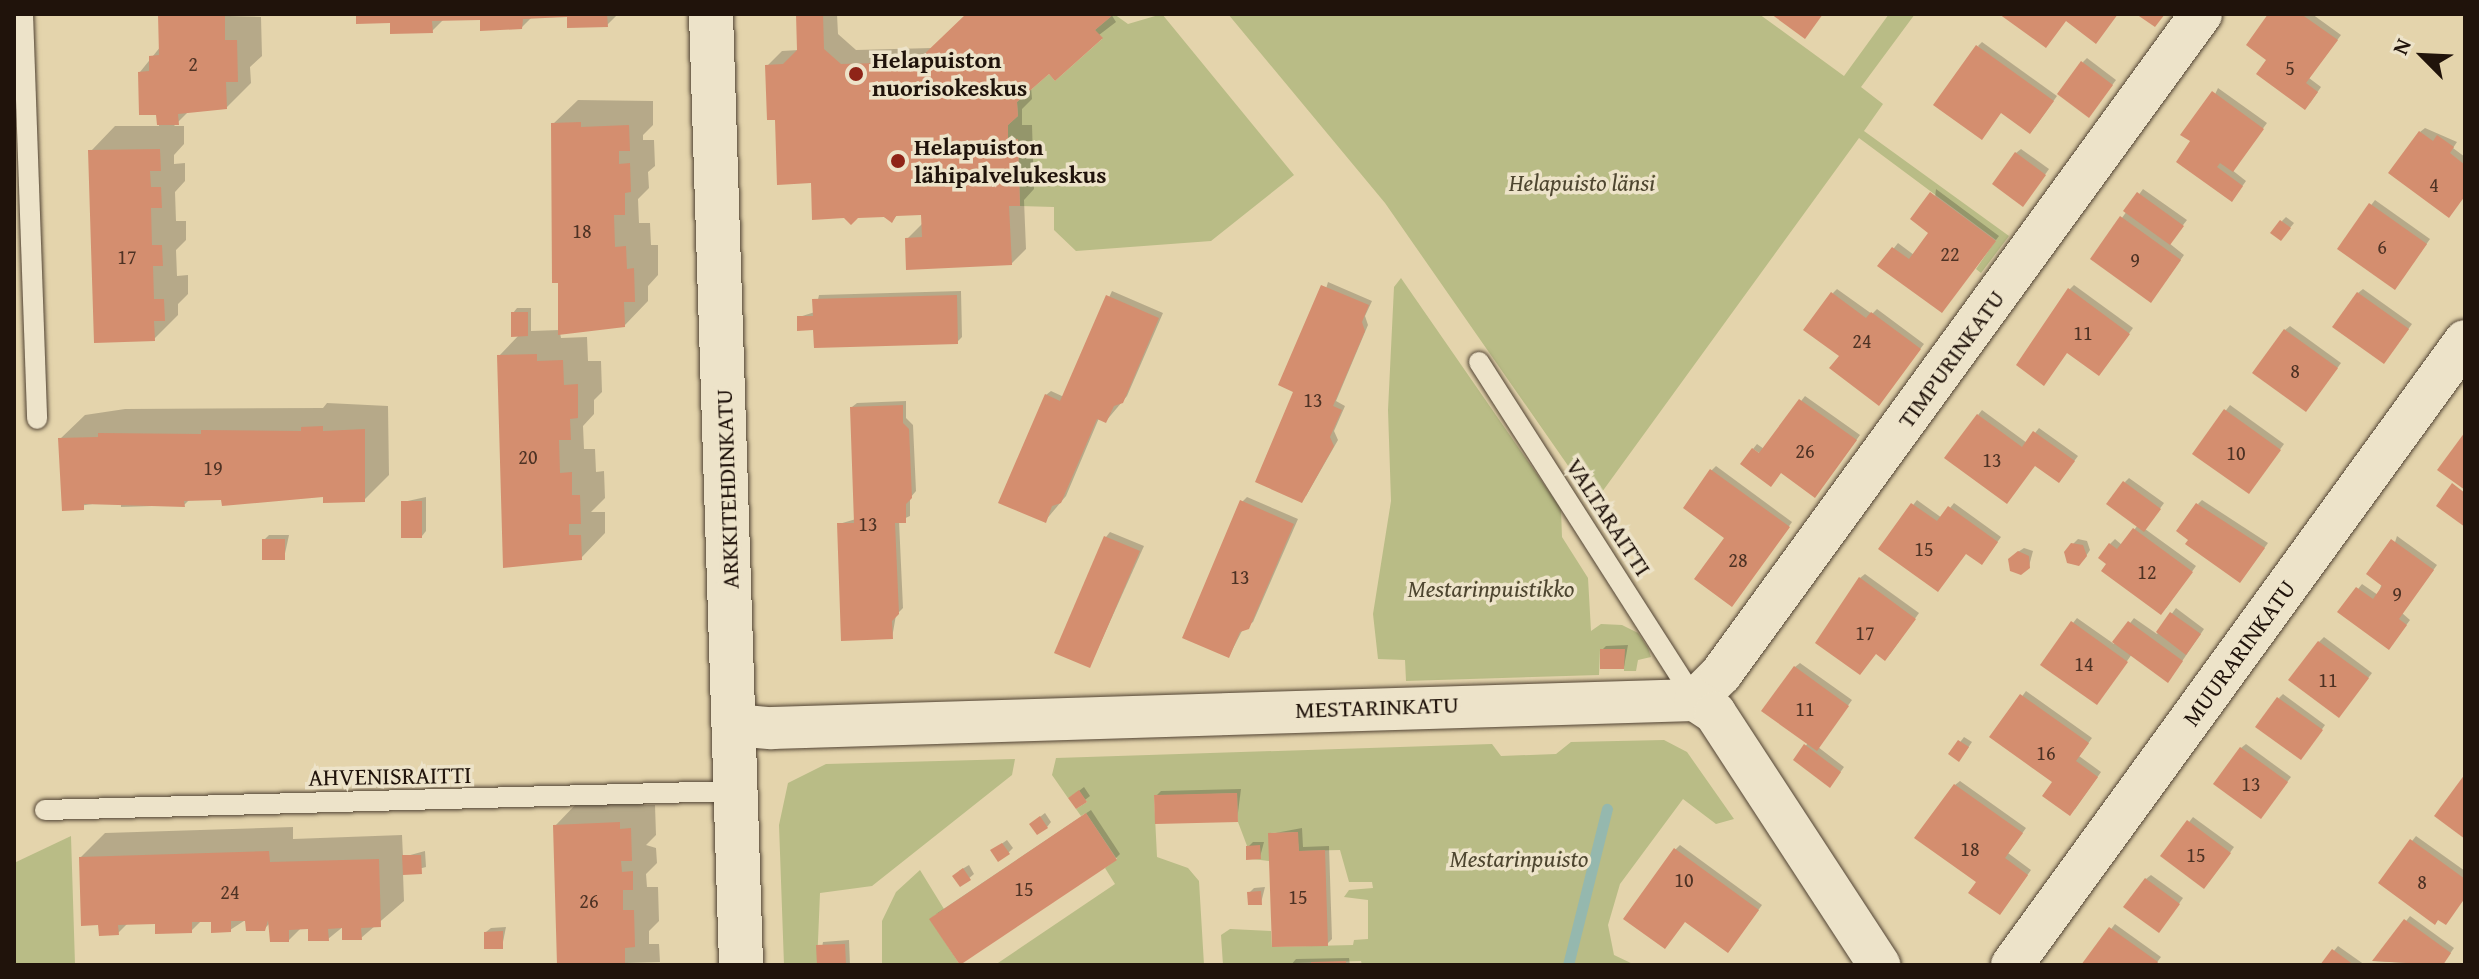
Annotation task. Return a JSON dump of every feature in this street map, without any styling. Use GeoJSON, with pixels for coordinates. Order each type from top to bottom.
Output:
{"type":"FeatureCollection","features":[{"type":"Feature","properties":{"kind":"street","name":"ARKKITEHDINKATU"},"geometry":{"type":"LineString","coordinates":[[711,14],[741,965]]}},
{"type":"Feature","properties":{"kind":"street","name":"TIMPURINKATU"},"geometry":{"type":"LineString","coordinates":[[1695,700],[1721,674],[2201,14]]}},
{"type":"Feature","properties":{"kind":"street","name":"MUURARINKATU"},"geometry":{"type":"LineString","coordinates":[[2012,965],[2465,341]]}},
{"type":"Feature","properties":{"kind":"street","name":"MESTARINKATU"},"geometry":{"type":"LineString","coordinates":[[734,725],[772,728],[1695,700]]}},
{"type":"Feature","properties":{"kind":"street"},"geometry":{"type":"LineString","coordinates":[[1695,700],[1715,713],[1879,965]]}},
{"type":"Feature","properties":{"kind":"lane"},"geometry":{"type":"LineString","coordinates":[[23,14],[37,419]]}},
{"type":"Feature","properties":{"kind":"lane","name":"VALTARAITTI"},"geometry":{"type":"LineString","coordinates":[[1479,362],[1695,700]]}},
{"type":"Feature","properties":{"kind":"lane","name":"AHVENISRAITTI"},"geometry":{"type":"LineString","coordinates":[[45,810],[736,791]]}},
{"type":"Feature","properties":{"kind":"green space"},"geometry":{"type":"Polygon","coordinates":[[[1114,14],[1128,24],[1162,14],[1294,175],[1211,241],[1076,251],[1054,230],[1054,207],[1020,206],[1018,139],[1008,139],[1008,125],[1018,116],[1017,102],[1049,74],[1055,81],[1102,39],[1095,30],[1114,14]]]}},
{"type":"Feature","properties":{"kind":"green space","name":"Helapuisto länsi"},"geometry":{"type":"Polygon","coordinates":[[[1228,14],[1759,14],[1844,76],[1889,14],[1915,14],[1861,87],[1883,104],[1864,131],[2009,236],[1981,273],[1976,269],[1996,240],[1859,138],[1594,503],[1385,203],[1228,14]]]}},
{"type":"Feature","properties":{"kind":"green space","name":"Mestarinpuistikko"},"geometry":{"type":"Polygon","coordinates":[[[1401,278],[1561,509],[1562,537],[1588,578],[1591,631],[1601,624],[1622,625],[1638,633],[1648,648],[1651,657],[1638,660],[1636,671],[1624,671],[1624,649],[1600,650],[1599,675],[1406,681],[1405,660],[1378,659],[1373,614],[1391,501],[1388,410],[1394,287],[1401,278]]]}},
{"type":"Feature","properties":{"kind":"green space","name":"Mestarinpuisto"},"geometry":{"type":"Polygon","coordinates":[[[1664,740],[1687,752],[1734,819],[1716,824],[1683,799],[1620,884],[1608,925],[1614,955],[1635,965],[1362,965],[1361,961],[1223,965],[1221,935],[1230,929],[1271,931],[1272,947],[1353,945],[1354,940],[1368,939],[1368,900],[1344,897],[1349,890],[1373,888],[1372,882],[1349,882],[1340,850],[1299,851],[1297,832],[1269,833],[1269,861],[1252,859],[1238,822],[1237,793],[1154,796],[1157,857],[1188,868],[1199,881],[1204,965],[995,965],[1115,884],[1105,868],[1117,859],[1086,813],[1081,816],[1076,809],[1087,802],[1079,791],[1068,798],[1052,775],[1056,758],[1492,744],[1501,756],[1556,754],[1571,742],[1664,740]]]}},
{"type":"Feature","properties":{"kind":"green space"},"geometry":{"type":"Polygon","coordinates":[[[1015,759],[1012,775],[872,886],[820,893],[817,965],[784,965],[779,825],[788,783],[826,764],[1015,759]]]}},
{"type":"Feature","properties":{"kind":"green space"},"geometry":{"type":"Polygon","coordinates":[[[71,836],[75,965],[14,965],[14,863],[71,836]]]}},
{"type":"Feature","properties":{"kind":"green space"},"geometry":{"type":"Polygon","coordinates":[[[920,870],[944,909],[930,919],[960,965],[882,965],[882,921],[896,892],[920,870]]]}},
{"type":"Feature","properties":{"kind":"building"},"geometry":{"type":"Polygon","coordinates":[[[158,14],[225,14],[225,40],[237,40],[238,82],[226,82],[227,109],[178,114],[179,125],[157,125],[156,115],[139,115],[138,72],[149,71],[149,56],[159,55],[158,14]]]}},
{"type":"Feature","properties":{"kind":"building"},"geometry":{"type":"Polygon","coordinates":[[[356,14],[607,14],[608,27],[567,28],[567,17],[523,19],[522,29],[480,31],[480,20],[432,21],[433,33],[390,34],[390,23],[356,24],[356,14]]]}},
{"type":"Feature","properties":{"kind":"building","name":"Helapuiston lähipalvelukeskus"},"geometry":{"type":"Polygon","coordinates":[[[796,14],[823,14],[824,49],[841,64],[916,62],[966,14],[1114,14],[1095,30],[1103,38],[1055,81],[1049,74],[1017,102],[1018,116],[1008,125],[1008,139],[1018,139],[1020,206],[1009,206],[1012,265],[906,270],[905,238],[922,237],[921,215],[896,216],[892,223],[884,217],[858,218],[851,225],[844,218],[812,220],[811,183],[777,185],[775,120],[767,120],[765,65],[783,64],[797,50],[796,14]]]}},
{"type":"Feature","properties":{"kind":"building"},"geometry":{"type":"Polygon","coordinates":[[[1771,14],[1823,14],[1805,39],[1771,14]]]}},
{"type":"Feature","properties":{"kind":"building"},"geometry":{"type":"Polygon","coordinates":[[[1999,14],[2118,14],[2096,44],[2066,21],[2046,48],[1999,14]]]}},
{"type":"Feature","properties":{"kind":"building"},"geometry":{"type":"Polygon","coordinates":[[[2136,14],[2165,14],[2155,27],[2136,14]]]}},
{"type":"Feature","properties":{"kind":"building"},"geometry":{"type":"Polygon","coordinates":[[[2268,14],[2301,14],[2338,40],[2306,83],[2318,92],[2305,110],[2256,74],[2266,60],[2246,45],[2268,14]]]}},
{"type":"Feature","properties":{"kind":"building"},"geometry":{"type":"Polygon","coordinates":[[[1976,45],[2054,101],[2030,134],[2001,113],[1982,140],[1933,105],[1976,45]]]}},
{"type":"Feature","properties":{"kind":"building"},"geometry":{"type":"Polygon","coordinates":[[[2081,61],[2113,85],[2089,118],[2057,94],[2081,61]]]}},
{"type":"Feature","properties":{"kind":"building"},"geometry":{"type":"Polygon","coordinates":[[[2212,91],[2264,129],[2233,172],[2220,163],[2217,167],[2243,186],[2232,202],[2176,162],[2190,141],[2180,135],[2212,91]]]}},
{"type":"Feature","properties":{"kind":"building"},"geometry":{"type":"Polygon","coordinates":[[[581,122],[581,127],[629,125],[630,151],[619,151],[619,164],[630,163],[631,192],[625,193],[625,215],[614,215],[615,247],[626,246],[627,269],[634,268],[635,302],[624,302],[625,327],[558,335],[558,283],[552,283],[551,123],[581,122]]]}},
{"type":"Feature","properties":{"kind":"building"},"geometry":{"type":"Polygon","coordinates":[[[2419,131],[2433,141],[2437,135],[2454,147],[2450,153],[2465,165],[2465,196],[2449,218],[2388,173],[2419,131]]]}},
{"type":"Feature","properties":{"kind":"building"},"geometry":{"type":"Polygon","coordinates":[[[160,149],[161,171],[150,171],[151,187],[161,187],[162,208],[151,208],[152,245],[162,245],[163,266],[153,266],[154,299],[164,299],[165,321],[154,321],[155,341],[94,343],[88,150],[160,149]]]}},
{"type":"Feature","properties":{"kind":"building"},"geometry":{"type":"Polygon","coordinates":[[[2015,152],[2046,175],[2023,207],[1992,184],[2015,152]]]}},
{"type":"Feature","properties":{"kind":"building"},"geometry":{"type":"Polygon","coordinates":[[[1930,192],[1996,241],[1942,313],[1877,266],[1892,247],[1909,259],[1928,233],[1910,219],[1930,192]]]}},
{"type":"Feature","properties":{"kind":"building"},"geometry":{"type":"Polygon","coordinates":[[[2137,192],[2184,226],[2170,245],[2123,211],[2137,192]]]}},
{"type":"Feature","properties":{"kind":"building"},"geometry":{"type":"Polygon","coordinates":[[[2369,203],[2427,244],[2395,290],[2337,249],[2369,203]]]}},
{"type":"Feature","properties":{"kind":"building"},"geometry":{"type":"Polygon","coordinates":[[[2120,216],[2181,260],[2151,303],[2090,259],[2120,216]]]}},
{"type":"Feature","properties":{"kind":"building"},"geometry":{"type":"Polygon","coordinates":[[[2280,220],[2291,228],[2281,241],[2270,233],[2280,220]]]}},
{"type":"Feature","properties":{"kind":"building"},"geometry":{"type":"Polygon","coordinates":[[[1321,285],[1369,305],[1362,322],[1365,331],[1333,406],[1342,410],[1330,437],[1334,446],[1302,503],[1255,482],[1293,392],[1278,385],[1321,285]]]}},
{"type":"Feature","properties":{"kind":"building"},"geometry":{"type":"Polygon","coordinates":[[[2068,288],[2130,334],[2099,376],[2067,353],[2044,386],[2016,365],[2068,288]]]}},
{"type":"Feature","properties":{"kind":"building"},"geometry":{"type":"Polygon","coordinates":[[[1831,292],[1866,318],[1871,312],[1921,349],[1879,406],[1829,368],[1839,356],[1803,330],[1831,292]]]}},
{"type":"Feature","properties":{"kind":"building"},"geometry":{"type":"Polygon","coordinates":[[[2357,292],[2409,329],[2384,364],[2332,327],[2357,292]]]}},
{"type":"Feature","properties":{"kind":"building"},"geometry":{"type":"Polygon","coordinates":[[[957,295],[958,344],[814,348],[813,330],[797,331],[797,316],[813,316],[812,299],[957,295]]]}},
{"type":"Feature","properties":{"kind":"building"},"geometry":{"type":"Polygon","coordinates":[[[1106,295],[1159,318],[1123,403],[1114,406],[1106,423],[1097,419],[1061,503],[1052,506],[1046,523],[998,503],[1045,394],[1060,401],[1106,295]]]}},
{"type":"Feature","properties":{"kind":"building"},"geometry":{"type":"Polygon","coordinates":[[[511,312],[528,312],[528,336],[511,337],[511,312]]]}},
{"type":"Feature","properties":{"kind":"building"},"geometry":{"type":"Polygon","coordinates":[[[2284,329],[2338,368],[2306,412],[2252,373],[2284,329]]]}},
{"type":"Feature","properties":{"kind":"building"},"geometry":{"type":"Polygon","coordinates":[[[537,354],[537,361],[563,360],[564,385],[578,384],[578,418],[570,419],[571,440],[559,440],[560,473],[572,472],[572,495],[580,495],[581,524],[569,524],[569,535],[581,535],[582,560],[503,568],[497,355],[537,354]]]}},
{"type":"Feature","properties":{"kind":"building"},"geometry":{"type":"Polygon","coordinates":[[[1799,399],[1857,440],[1815,498],[1781,473],[1771,487],[1740,464],[1752,448],[1759,453],[1799,399]]]}},
{"type":"Feature","properties":{"kind":"building"},"geometry":{"type":"Polygon","coordinates":[[[903,405],[903,423],[909,429],[912,498],[906,504],[906,523],[895,523],[899,614],[892,621],[893,639],[841,641],[837,523],[854,523],[850,407],[903,405]]]}},
{"type":"Feature","properties":{"kind":"building"},"geometry":{"type":"Polygon","coordinates":[[[2224,409],[2281,450],[2249,494],[2192,454],[2224,409]]]}},
{"type":"Feature","properties":{"kind":"building"},"geometry":{"type":"Polygon","coordinates":[[[1977,414],[2022,447],[2033,431],[2075,461],[2059,483],[2035,466],[2007,504],[1944,458],[1977,414]]]}},
{"type":"Feature","properties":{"kind":"building"},"geometry":{"type":"Polygon","coordinates":[[[323,426],[323,431],[365,429],[365,502],[323,503],[323,497],[222,506],[221,500],[184,501],[185,507],[84,504],[84,510],[62,511],[58,438],[98,437],[98,433],[201,434],[201,430],[301,431],[301,427],[323,426]]]}},
{"type":"Feature","properties":{"kind":"building"},"geometry":{"type":"Polygon","coordinates":[[[2465,432],[2465,490],[2437,470],[2465,432]]]}},
{"type":"Feature","properties":{"kind":"building"},"geometry":{"type":"Polygon","coordinates":[[[1710,469],[1790,527],[1732,607],[1694,579],[1724,538],[1683,508],[1710,469]]]}},
{"type":"Feature","properties":{"kind":"building"},"geometry":{"type":"Polygon","coordinates":[[[2123,481],[2161,509],[2144,532],[2106,504],[2123,481]]]}},
{"type":"Feature","properties":{"kind":"building"},"geometry":{"type":"Polygon","coordinates":[[[2452,483],[2465,493],[2465,527],[2436,506],[2452,483]]]}},
{"type":"Feature","properties":{"kind":"building"},"geometry":{"type":"Polygon","coordinates":[[[1240,500],[1294,524],[1249,629],[1240,632],[1229,658],[1182,638],[1240,500]]]}},
{"type":"Feature","properties":{"kind":"building"},"geometry":{"type":"Polygon","coordinates":[[[401,501],[422,501],[422,538],[401,538],[401,501]]]}},
{"type":"Feature","properties":{"kind":"building"},"geometry":{"type":"Polygon","coordinates":[[[1911,503],[1937,521],[1948,506],[1998,542],[1982,565],[1966,554],[1938,592],[1878,549],[1911,503]]]}},
{"type":"Feature","properties":{"kind":"building"},"geometry":{"type":"Polygon","coordinates":[[[2196,503],[2265,548],[2240,583],[2185,544],[2188,540],[2176,531],[2196,503]]]}},
{"type":"Feature","properties":{"kind":"building"},"geometry":{"type":"Polygon","coordinates":[[[2133,528],[2193,572],[2161,615],[2101,571],[2106,564],[2098,558],[2109,543],[2117,549],[2133,528]]]}},
{"type":"Feature","properties":{"kind":"building"},"geometry":{"type":"Polygon","coordinates":[[[1104,536],[1140,551],[1090,668],[1054,653],[1104,536]]]}},
{"type":"Feature","properties":{"kind":"building"},"geometry":{"type":"Polygon","coordinates":[[[262,539],[285,539],[285,560],[262,560],[262,539]]]}},
{"type":"Feature","properties":{"kind":"building"},"geometry":{"type":"Polygon","coordinates":[[[2391,539],[2434,570],[2399,619],[2407,625],[2389,650],[2337,612],[2356,587],[2373,599],[2382,586],[2366,574],[2391,539]]]}},
{"type":"Feature","properties":{"kind":"building"},"geometry":{"type":"Polygon","coordinates":[[[2071,543],[2083,545],[2087,556],[2079,566],[2067,563],[2064,552],[2071,543]]]}},
{"type":"Feature","properties":{"kind":"building"},"geometry":{"type":"Polygon","coordinates":[[[2018,551],[2029,556],[2030,568],[2021,575],[2010,571],[2008,559],[2018,551]]]}},
{"type":"Feature","properties":{"kind":"building"},"geometry":{"type":"Polygon","coordinates":[[[1859,577],[1916,619],[1885,661],[1876,654],[1860,675],[1815,643],[1859,577]]]}},
{"type":"Feature","properties":{"kind":"building"},"geometry":{"type":"Polygon","coordinates":[[[2170,612],[2201,634],[2186,655],[2156,632],[2170,612]]]}},
{"type":"Feature","properties":{"kind":"building"},"geometry":{"type":"Polygon","coordinates":[[[2071,621],[2128,662],[2097,705],[2040,665],[2071,621]]]}},
{"type":"Feature","properties":{"kind":"building"},"geometry":{"type":"Polygon","coordinates":[[[2128,621],[2183,661],[2168,683],[2112,642],[2128,621]]]}},
{"type":"Feature","properties":{"kind":"building"},"geometry":{"type":"Polygon","coordinates":[[[2318,641],[2369,678],[2339,718],[2288,680],[2318,641]]]}},
{"type":"Feature","properties":{"kind":"building"},"geometry":{"type":"Polygon","coordinates":[[[1600,649],[1625,649],[1624,669],[1600,669],[1600,649]]]}},
{"type":"Feature","properties":{"kind":"building"},"geometry":{"type":"Polygon","coordinates":[[[1794,666],[1849,706],[1817,751],[1761,711],[1794,666]]]}},
{"type":"Feature","properties":{"kind":"building"},"geometry":{"type":"Polygon","coordinates":[[[2020,694],[2089,743],[2076,761],[2098,777],[2070,816],[2042,796],[2052,782],[1989,737],[2020,694]]]}},
{"type":"Feature","properties":{"kind":"building"},"geometry":{"type":"Polygon","coordinates":[[[2277,697],[2323,730],[2301,760],[2255,727],[2277,697]]]}},
{"type":"Feature","properties":{"kind":"building"},"geometry":{"type":"Polygon","coordinates":[[[1958,740],[1969,747],[1959,762],[1948,754],[1958,740]]]}},
{"type":"Feature","properties":{"kind":"building"},"geometry":{"type":"Polygon","coordinates":[[[1804,744],[1841,772],[1830,788],[1793,760],[1804,744]]]}},
{"type":"Feature","properties":{"kind":"building"},"geometry":{"type":"Polygon","coordinates":[[[2240,747],[2288,782],[2261,819],[2213,784],[2240,747]]]}},
{"type":"Feature","properties":{"kind":"building"},"geometry":{"type":"Polygon","coordinates":[[[2465,774],[2465,839],[2434,816],[2465,774]]]}},
{"type":"Feature","properties":{"kind":"building"},"geometry":{"type":"Polygon","coordinates":[[[1954,784],[2023,833],[2005,858],[2028,875],[2000,915],[1968,893],[1976,882],[1914,838],[1954,784]]]}},
{"type":"Feature","properties":{"kind":"building"},"geometry":{"type":"Polygon","coordinates":[[[1079,790],[1087,802],[1076,809],[1068,798],[1079,790]]]}},
{"type":"Feature","properties":{"kind":"building"},"geometry":{"type":"Polygon","coordinates":[[[1237,793],[1238,822],[1155,824],[1154,795],[1237,793]]]}},
{"type":"Feature","properties":{"kind":"building"},"geometry":{"type":"Polygon","coordinates":[[[1086,813],[1117,860],[960,965],[929,919],[1086,813]]]}},
{"type":"Feature","properties":{"kind":"building"},"geometry":{"type":"Polygon","coordinates":[[[1040,816],[1048,828],[1037,835],[1029,824],[1040,816]]]}},
{"type":"Feature","properties":{"kind":"building"},"geometry":{"type":"Polygon","coordinates":[[[2187,820],[2231,853],[2204,889],[2160,856],[2187,820]]]}},
{"type":"Feature","properties":{"kind":"building"},"geometry":{"type":"Polygon","coordinates":[[[620,822],[620,829],[631,828],[632,861],[621,861],[622,872],[633,871],[633,890],[623,890],[623,910],[634,910],[635,947],[625,948],[625,965],[557,965],[553,825],[620,822]]]}},
{"type":"Feature","properties":{"kind":"building"},"geometry":{"type":"Polygon","coordinates":[[[1298,832],[1299,851],[1325,850],[1328,946],[1272,947],[1268,833],[1298,832]]]}},
{"type":"Feature","properties":{"kind":"building"},"geometry":{"type":"Polygon","coordinates":[[[2410,839],[2465,879],[2465,898],[2446,925],[2438,920],[2435,925],[2378,883],[2410,839]]]}},
{"type":"Feature","properties":{"kind":"building"},"geometry":{"type":"Polygon","coordinates":[[[1002,843],[1010,854],[998,862],[990,850],[1002,843]]]}},
{"type":"Feature","properties":{"kind":"building"},"geometry":{"type":"Polygon","coordinates":[[[1260,845],[1261,859],[1246,860],[1246,846],[1260,845]]]}},
{"type":"Feature","properties":{"kind":"building"},"geometry":{"type":"Polygon","coordinates":[[[1674,848],[1759,910],[1728,953],[1685,922],[1665,949],[1623,919],[1674,848]]]}},
{"type":"Feature","properties":{"kind":"building"},"geometry":{"type":"Polygon","coordinates":[[[269,851],[270,862],[379,859],[381,927],[361,928],[362,940],[342,940],[342,928],[328,929],[329,941],[308,941],[308,929],[289,930],[289,942],[270,942],[268,920],[265,931],[246,931],[245,921],[231,921],[231,932],[211,933],[211,922],[192,922],[192,933],[155,934],[155,924],[118,925],[119,935],[99,936],[98,925],[81,926],[79,857],[269,851]]]}},
{"type":"Feature","properties":{"kind":"building"},"geometry":{"type":"Polygon","coordinates":[[[402,855],[421,855],[422,874],[403,875],[402,855]]]}},
{"type":"Feature","properties":{"kind":"building"},"geometry":{"type":"Polygon","coordinates":[[[963,868],[971,880],[960,887],[952,876],[963,868]]]}},
{"type":"Feature","properties":{"kind":"building"},"geometry":{"type":"Polygon","coordinates":[[[2145,878],[2180,904],[2159,933],[2123,907],[2145,878]]]}},
{"type":"Feature","properties":{"kind":"building"},"geometry":{"type":"Polygon","coordinates":[[[1261,891],[1262,905],[1248,905],[1247,892],[1261,891]]]}},
{"type":"Feature","properties":{"kind":"building"},"geometry":{"type":"Polygon","coordinates":[[[2404,919],[2451,953],[2443,965],[2372,961],[2404,919]]]}},
{"type":"Feature","properties":{"kind":"building"},"geometry":{"type":"Polygon","coordinates":[[[2109,927],[2158,962],[2156,965],[2081,965],[2109,927]]]}},
{"type":"Feature","properties":{"kind":"building"},"geometry":{"type":"Polygon","coordinates":[[[503,931],[503,949],[484,949],[484,932],[503,931]]]}},
{"type":"Feature","properties":{"kind":"building"},"geometry":{"type":"Polygon","coordinates":[[[845,944],[846,965],[817,965],[816,945],[845,944]]]}},
{"type":"Feature","properties":{"kind":"building"},"geometry":{"type":"Polygon","coordinates":[[[2332,949],[2354,965],[2320,965],[2332,949]]]}},
{"type":"Feature","properties":{"kind":"building"},"geometry":{"type":"Polygon","coordinates":[[[1346,961],[1346,965],[1311,965],[1311,962],[1346,961]]]}},
{"type":"Feature","properties":{"kind":"waterway"},"geometry":{"type":"LineString","coordinates":[[1568,965],[1607,809]]}},
{"type":"Feature","properties":{"kind":"place","name":"Helapuiston nuorisokeskus"},"geometry":{"type":"Point","coordinates":[856,74]}},
{"type":"Feature","properties":{"kind":"place","name":"Helapuiston lähipalvelukeskus"},"geometry":{"type":"Point","coordinates":[898,161]}}]}
